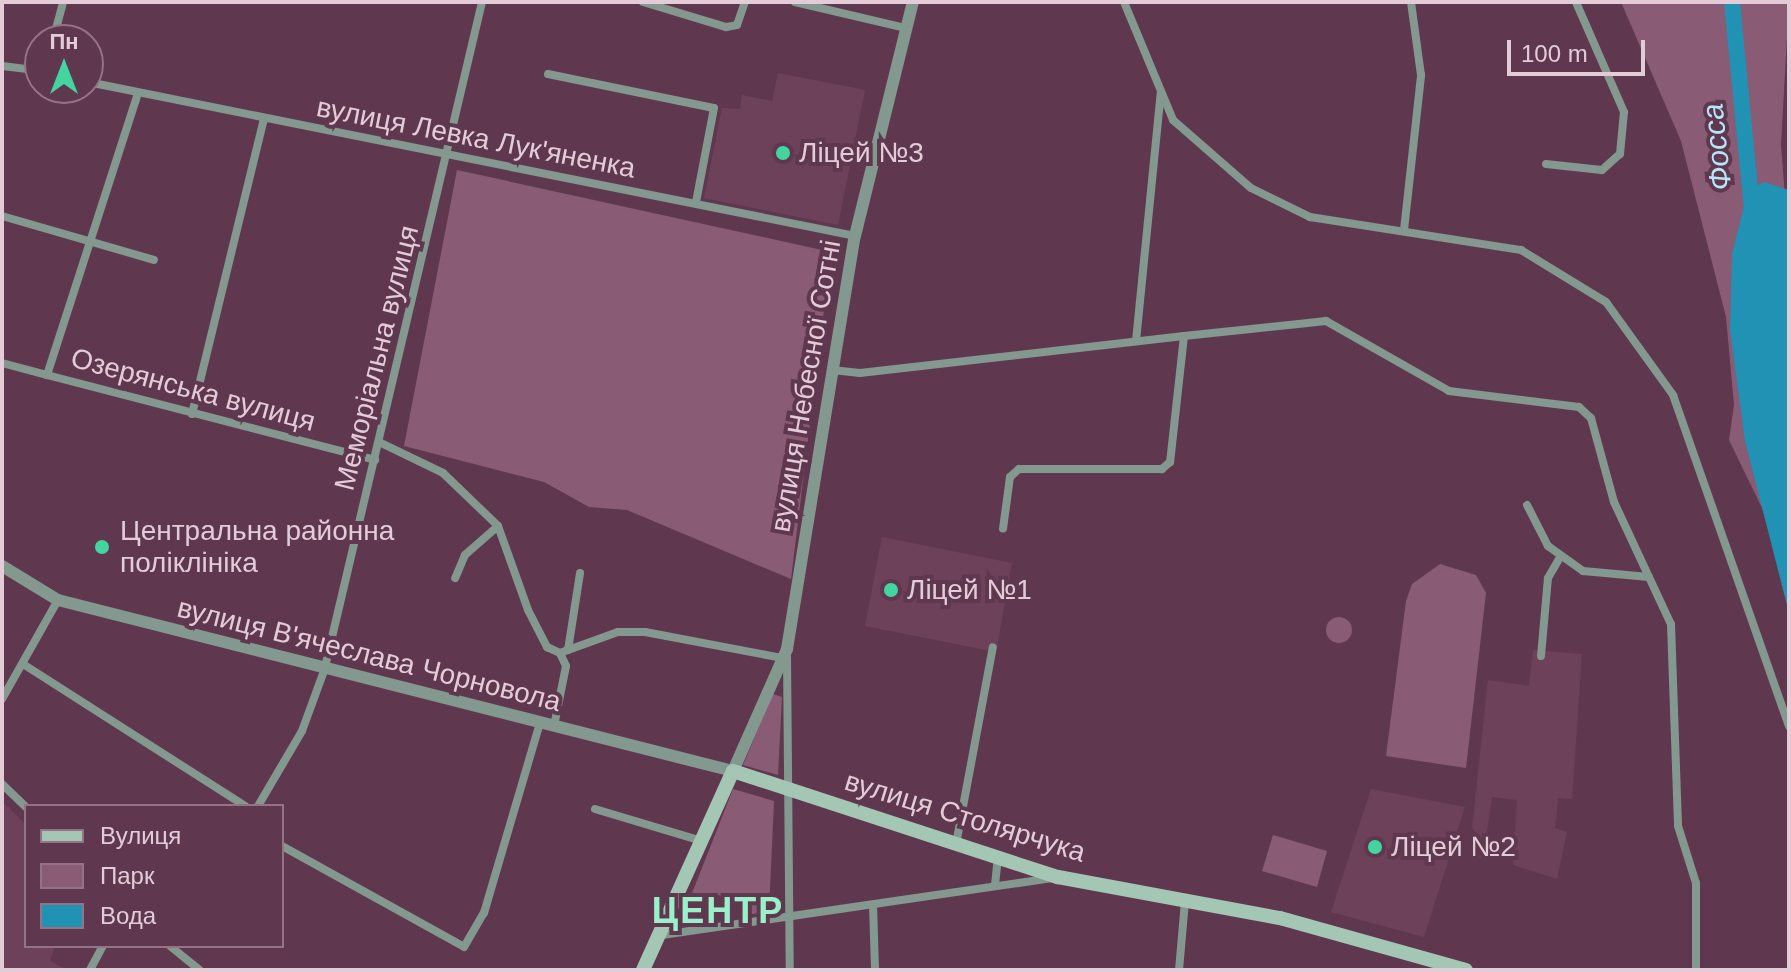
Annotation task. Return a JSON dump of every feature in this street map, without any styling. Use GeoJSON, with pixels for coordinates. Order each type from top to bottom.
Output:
{"type":"FeatureCollection","features":[{"type":"Feature","properties":{"kind":"main road","name":"вулиця Столярчука"},"geometry":{"type":"LineString","coordinates":[[733,771],[1058,877],[1280,918],[1466,970]]}},
{"type":"Feature","properties":{"kind":"main road"},"geometry":{"type":"LineString","coordinates":[[643,970],[662,935],[733,771]]}},
{"type":"Feature","properties":{"kind":"street"},"geometry":{"type":"LineString","coordinates":[[57,24],[63,2]]}},
{"type":"Feature","properties":{"kind":"street","name":"Меморіальна вулиця"},"geometry":{"type":"LineString","coordinates":[[259,804],[302,731],[324,671],[449,157],[482,2]]}},
{"type":"Feature","properties":{"kind":"street"},"geometry":{"type":"LineString","coordinates":[[643,2],[726,27],[737,25],[745,2]]}},
{"type":"Feature","properties":{"kind":"street"},"geometry":{"type":"LineString","coordinates":[[795,2],[906,28]]}},
{"type":"Feature","properties":{"kind":"street","name":"вулиця Небесної Сотні"},"geometry":{"type":"LineString","coordinates":[[733,771],[785,654],[855,236],[913,2]]}},
{"type":"Feature","properties":{"kind":"street"},"geometry":{"type":"LineString","coordinates":[[1124,2],[1173,120],[1251,188],[1310,217],[1480,239],[1545,260],[1606,302],[1635,334],[1686,425],[1789,726]]}},
{"type":"Feature","properties":{"kind":"street"},"geometry":{"type":"LineString","coordinates":[[1404,230],[1421,75],[1411,2]]}},
{"type":"Feature","properties":{"kind":"street"},"geometry":{"type":"LineString","coordinates":[[1546,164],[1602,170],[1620,154],[1624,112],[1576,2]]}},
{"type":"Feature","properties":{"kind":"street"},"geometry":{"type":"LineString","coordinates":[[2,66],[24,69]]}},
{"type":"Feature","properties":{"kind":"street"},"geometry":{"type":"LineString","coordinates":[[548,74],[714,108],[696,202]]}},
{"type":"Feature","properties":{"kind":"street","name":"вулиця Левка Лук'яненка"},"geometry":{"type":"LineString","coordinates":[[104,86],[855,236]]}},
{"type":"Feature","properties":{"kind":"street"},"geometry":{"type":"LineString","coordinates":[[1136,341],[1161,90]]}},
{"type":"Feature","properties":{"kind":"street","name":"Озерянська вулиця"},"geometry":{"type":"LineString","coordinates":[[47,375],[138,93]]}},
{"type":"Feature","properties":{"kind":"street"},"geometry":{"type":"LineString","coordinates":[[192,414],[264,119]]}},
{"type":"Feature","properties":{"kind":"street"},"geometry":{"type":"LineString","coordinates":[[2,216],[154,260]]}},
{"type":"Feature","properties":{"kind":"street"},"geometry":{"type":"LineString","coordinates":[[832,370],[860,373],[1326,321],[1449,391],[1579,407],[1591,418],[1614,502],[1671,624],[1678,826],[1696,883],[1696,970]]}},
{"type":"Feature","properties":{"kind":"street"},"geometry":{"type":"LineString","coordinates":[[1003,529],[1010,477],[1019,469],[1162,469],[1170,462],[1184,336]]}},
{"type":"Feature","properties":{"kind":"street","name":"Озерянська вулиця"},"geometry":{"type":"LineString","coordinates":[[2,363],[375,460]]}},
{"type":"Feature","properties":{"kind":"street"},"geometry":{"type":"LineString","coordinates":[[379,442],[452,479],[498,526],[528,610],[547,647],[564,652],[618,632],[645,632],[785,654],[783,786],[790,970]]}},
{"type":"Feature","properties":{"kind":"street"},"geometry":{"type":"LineString","coordinates":[[1527,505],[1560,557],[1583,571],[1649,577]]}},
{"type":"Feature","properties":{"kind":"street"},"geometry":{"type":"LineString","coordinates":[[455,578],[465,555],[498,526]]}},
{"type":"Feature","properties":{"kind":"street"},"geometry":{"type":"LineString","coordinates":[[1541,656],[1548,578],[1560,557]]}},
{"type":"Feature","properties":{"kind":"street","name":"вулиця В'ячеслава Чорновола"},"geometry":{"type":"LineString","coordinates":[[2,566],[58,600],[324,671],[733,771]]}},
{"type":"Feature","properties":{"kind":"street"},"geometry":{"type":"LineString","coordinates":[[554,726],[566,666],[564,652],[580,573]]}},
{"type":"Feature","properties":{"kind":"street"},"geometry":{"type":"LineString","coordinates":[[2,699],[58,600]]}},
{"type":"Feature","properties":{"kind":"street"},"geometry":{"type":"LineString","coordinates":[[956,844],[993,647]]}},
{"type":"Feature","properties":{"kind":"street"},"geometry":{"type":"LineString","coordinates":[[23,664],[242,804]]}},
{"type":"Feature","properties":{"kind":"street"},"geometry":{"type":"LineString","coordinates":[[284,847],[464,947],[484,913],[540,723]]}},
{"type":"Feature","properties":{"kind":"street"},"geometry":{"type":"LineString","coordinates":[[2,784],[24,805]]}},
{"type":"Feature","properties":{"kind":"street"},"geometry":{"type":"LineString","coordinates":[[595,809],[702,841]]}},
{"type":"Feature","properties":{"kind":"street"},"geometry":{"type":"LineString","coordinates":[[995,885],[998,857]]}},
{"type":"Feature","properties":{"kind":"street"},"geometry":{"type":"LineString","coordinates":[[662,935],[1058,877]]}},
{"type":"Feature","properties":{"kind":"street"},"geometry":{"type":"LineString","coordinates":[[1179,970],[1185,901]]}},
{"type":"Feature","properties":{"kind":"street"},"geometry":{"type":"LineString","coordinates":[[873,905],[875,970]]}},
{"type":"Feature","properties":{"kind":"street"},"geometry":{"type":"LineString","coordinates":[[90,970],[102,948]]}},
{"type":"Feature","properties":{"kind":"street"},"geometry":{"type":"LineString","coordinates":[[174,948],[200,970]]}},
{"type":"Feature","properties":{"kind":"shaded area","name":"Ліцей №3"},"geometry":{"type":"Polygon","coordinates":[[[778,73],[865,90],[838,225],[704,198],[722,108],[740,109],[742,95],[772,101],[778,73]]]}},
{"type":"Feature","properties":{"kind":"shaded area"},"geometry":{"type":"Polygon","coordinates":[[[882,537],[1012,563],[996,652],[865,626],[882,537]]]}},
{"type":"Feature","properties":{"kind":"shaded area"},"geometry":{"type":"Polygon","coordinates":[[[1533,650],[1582,654],[1572,799],[1558,798],[1555,828],[1567,832],[1557,879],[1513,865],[1517,800],[1492,797],[1483,858],[1469,857],[1488,680],[1529,686],[1533,650]]]}},
{"type":"Feature","properties":{"kind":"shaded area"},"geometry":{"type":"Polygon","coordinates":[[[1371,789],[1465,807],[1424,937],[1331,912],[1371,789]]]}},
{"type":"Feature","properties":{"kind":"shaded area"},"geometry":{"type":"Polygon","coordinates":[[[2,801],[24,823],[24,948],[54,948],[50,961],[68,970],[2,970],[2,801]]]}},
{"type":"Feature","properties":{"kind":"green space"},"geometry":{"type":"Polygon","coordinates":[[[1621,2],[1789,2],[1781,145],[1789,247],[1762,508],[1729,440],[1734,405],[1726,317],[1681,141],[1621,2]]]}},
{"type":"Feature","properties":{"kind":"green space"},"geometry":{"type":"Polygon","coordinates":[[[457,170],[831,252],[791,579],[627,510],[589,507],[544,482],[404,446],[457,170]]]}},
{"type":"Feature","properties":{"kind":"green space"},"geometry":{"type":"Polygon","coordinates":[[[1440,564],[1476,575],[1486,593],[1466,768],[1386,756],[1406,601],[1412,584],[1440,564]]]}},
{"type":"Feature","properties":{"kind":"green space"},"geometry":{"type":"Polygon","coordinates":[[[1339,617],[1348,621],[1352,630],[1348,639],[1339,643],[1330,639],[1326,630],[1330,621],[1339,617]]]}},
{"type":"Feature","properties":{"kind":"green space"},"geometry":{"type":"Polygon","coordinates":[[[773,694],[782,697],[778,775],[743,765],[773,694]]]}},
{"type":"Feature","properties":{"kind":"green space"},"geometry":{"type":"Polygon","coordinates":[[[733,789],[774,801],[769,911],[752,914],[747,901],[707,893],[701,907],[685,911],[733,789]]]}},
{"type":"Feature","properties":{"kind":"green space"},"geometry":{"type":"Polygon","coordinates":[[[1273,835],[1327,851],[1317,887],[1262,871],[1273,835]]]}},
{"type":"Feature","properties":{"kind":"water"},"geometry":{"type":"Polygon","coordinates":[[[1764,182],[1789,190],[1789,613],[1745,441],[1730,330],[1732,254],[1748,191],[1764,182]]]}},
{"type":"Feature","properties":{"kind":"waterway","name":"Фосса"},"geometry":{"type":"LineString","coordinates":[[1732,2],[1752,211]]}},
{"type":"Feature","properties":{"kind":"place","name":"Ліцей №3"},"geometry":{"type":"Point","coordinates":[783,153]}},
{"type":"Feature","properties":{"kind":"place","name":"Центральна районна поліклініка"},"geometry":{"type":"Point","coordinates":[102,547]}},
{"type":"Feature","properties":{"kind":"place","name":"Ліцей №1"},"geometry":{"type":"Point","coordinates":[891,590]}},
{"type":"Feature","properties":{"kind":"place","name":"Ліцей №2"},"geometry":{"type":"Point","coordinates":[1375,847]}},
{"type":"Feature","properties":{"kind":"district","name":"ЦЕНТР"},"geometry":{"type":"Point","coordinates":[718,911]}}]}
